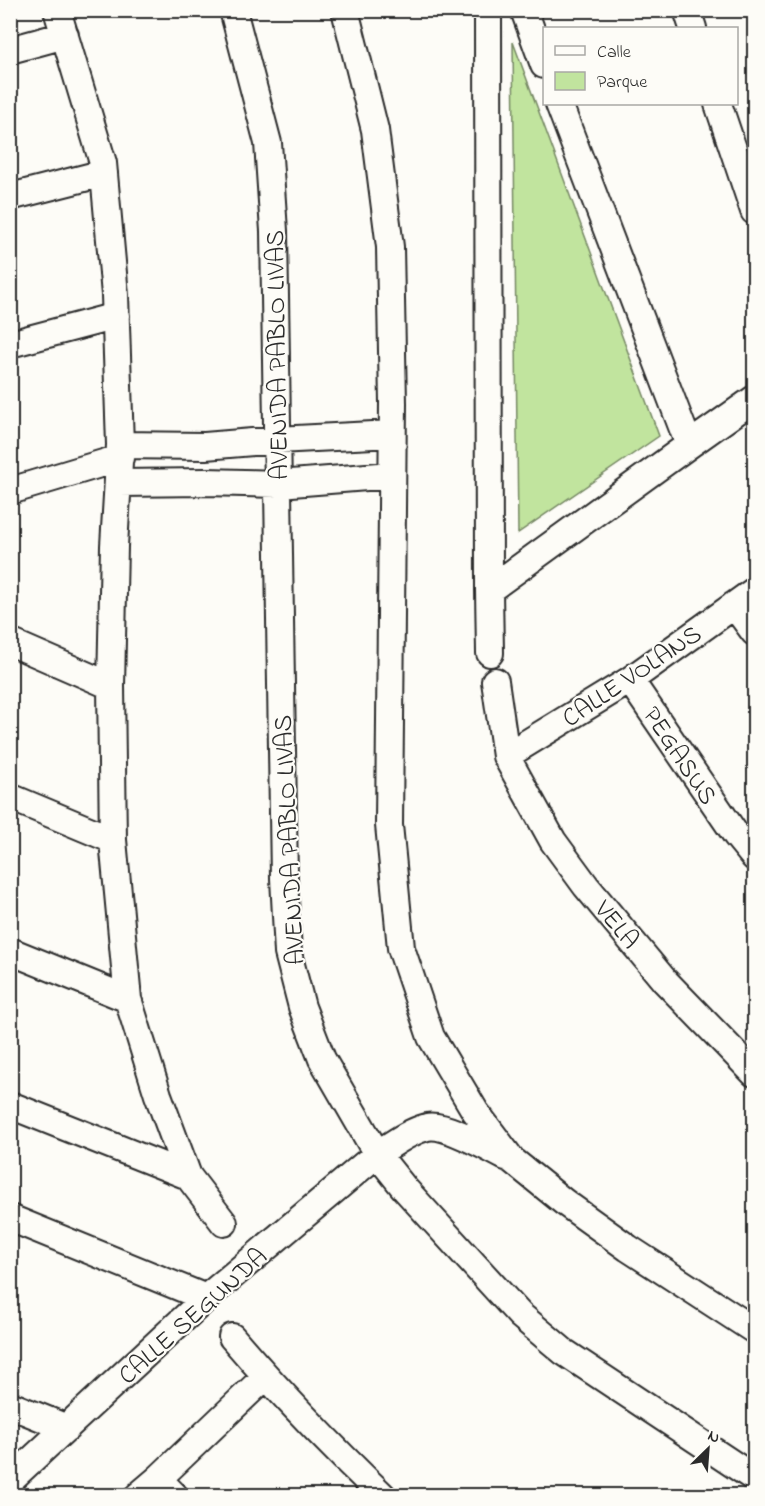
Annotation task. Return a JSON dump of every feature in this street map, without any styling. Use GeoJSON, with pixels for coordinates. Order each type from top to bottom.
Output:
{"type":"FeatureCollection","features":[{"type":"Feature","properties":{"kind":"street"},"geometry":{"type":"LineString","coordinates":[[57,10],[103,164],[116,316],[120,462],[114,546],[111,686],[113,840],[128,999],[158,1095],[188,1176],[224,1223]]}},
{"type":"Feature","properties":{"kind":"street","name":"AVENIDA PABLO LIVAS"},"geometry":{"type":"LineString","coordinates":[[233,10],[268,143],[274,231],[284,878],[288,953],[302,1007],[322,1059],[377,1154],[405,1189],[520,1315],[564,1352],[754,1478]]}},
{"type":"Feature","properties":{"kind":"street"},"geometry":{"type":"LineString","coordinates":[[345,10],[375,130],[390,247],[392,475],[389,825],[401,948],[431,1037],[475,1111],[512,1161],[628,1248],[754,1330]]}},
{"type":"Feature","properties":{"kind":"street"},"geometry":{"type":"LineString","coordinates":[[488,10],[490,653]]}},
{"type":"Feature","properties":{"kind":"street"},"geometry":{"type":"LineString","coordinates":[[524,10],[543,62]]}},
{"type":"Feature","properties":{"kind":"street"},"geometry":{"type":"LineString","coordinates":[[687,10],[693,27]]}},
{"type":"Feature","properties":{"kind":"street"},"geometry":{"type":"LineString","coordinates":[[10,50],[64,35]]}},
{"type":"Feature","properties":{"kind":"street"},"geometry":{"type":"LineString","coordinates":[[559,105],[688,444]]}},
{"type":"Feature","properties":{"kind":"street"},"geometry":{"type":"LineString","coordinates":[[718,105],[754,211]]}},
{"type":"Feature","properties":{"kind":"street"},"geometry":{"type":"LineString","coordinates":[[10,196],[104,173]]}},
{"type":"Feature","properties":{"kind":"street"},"geometry":{"type":"LineString","coordinates":[[10,344],[116,316]]}},
{"type":"Feature","properties":{"kind":"street"},"geometry":{"type":"LineString","coordinates":[[489,590],[688,444],[754,399]]}},
{"type":"Feature","properties":{"kind":"street"},"geometry":{"type":"LineString","coordinates":[[10,491],[120,462],[205,446],[392,434]]}},
{"type":"Feature","properties":{"kind":"street"},"geometry":{"type":"LineString","coordinates":[[205,446],[206,482]]}},
{"type":"Feature","properties":{"kind":"street"},"geometry":{"type":"LineString","coordinates":[[120,462],[206,482],[279,484],[392,475]]}},
{"type":"Feature","properties":{"kind":"street"},"geometry":{"type":"LineString","coordinates":[[744,598],[754,632]]}},
{"type":"Feature","properties":{"kind":"street","name":"CALLE VOLANS"},"geometry":{"type":"LineString","coordinates":[[506,756],[630,680],[744,598]]}},
{"type":"Feature","properties":{"kind":"street"},"geometry":{"type":"LineString","coordinates":[[10,642],[111,686]]}},
{"type":"Feature","properties":{"kind":"street","name":"PEGASUS"},"geometry":{"type":"LineString","coordinates":[[630,680],[736,836],[754,857]]}},
{"type":"Feature","properties":{"kind":"street"},"geometry":{"type":"LineString","coordinates":[[495,681],[506,756]]}},
{"type":"Feature","properties":{"kind":"street","name":"VELA"},"geometry":{"type":"LineString","coordinates":[[506,756],[553,841],[586,886],[663,980],[754,1073]]}},
{"type":"Feature","properties":{"kind":"street"},"geometry":{"type":"LineString","coordinates":[[10,797],[113,840]]}},
{"type":"Feature","properties":{"kind":"street"},"geometry":{"type":"LineString","coordinates":[[10,951],[128,999]]}},
{"type":"Feature","properties":{"kind":"street"},"geometry":{"type":"LineString","coordinates":[[10,1105],[188,1176]]}},
{"type":"Feature","properties":{"kind":"street","name":"CALLE SEGUNDA"},"geometry":{"type":"LineString","coordinates":[[10,1479],[206,1298],[377,1154],[408,1134],[430,1126],[458,1132],[512,1161]]}},
{"type":"Feature","properties":{"kind":"street"},"geometry":{"type":"LineString","coordinates":[[10,1218],[206,1298]]}},
{"type":"Feature","properties":{"kind":"street"},"geometry":{"type":"LineString","coordinates":[[232,1337],[266,1376],[383,1496]]}},
{"type":"Feature","properties":{"kind":"street"},"geometry":{"type":"LineString","coordinates":[[138,1496],[166,1487],[266,1376]]}},
{"type":"Feature","properties":{"kind":"street"},"geometry":{"type":"LineString","coordinates":[[10,1405],[67,1428]]}},
{"type":"Feature","properties":{"kind":"green space"},"geometry":{"type":"Polygon","coordinates":[[[513,42],[659,436],[518,533],[513,42]]]}}]}
